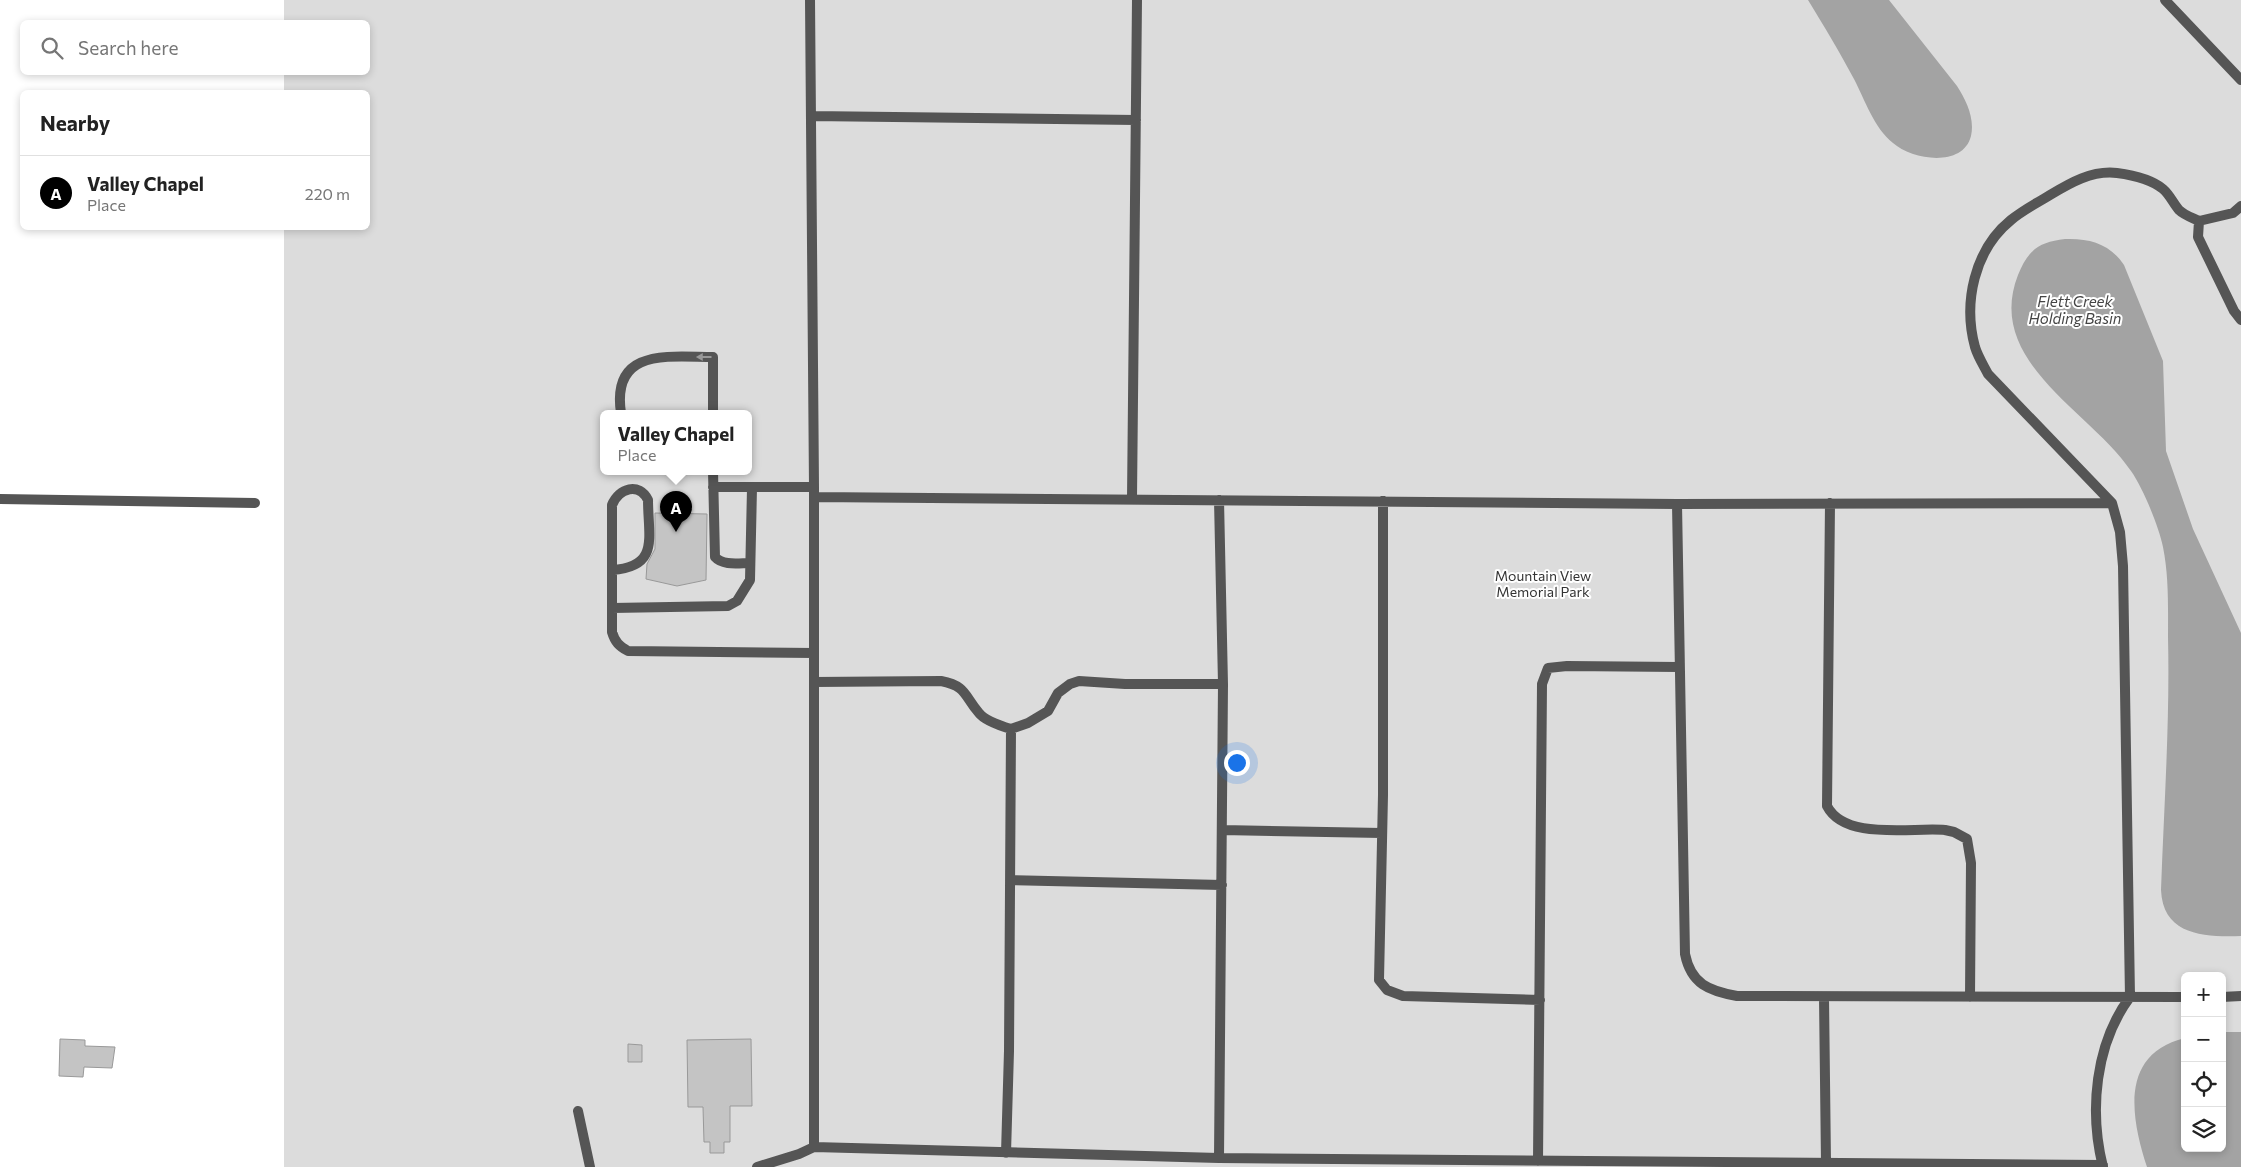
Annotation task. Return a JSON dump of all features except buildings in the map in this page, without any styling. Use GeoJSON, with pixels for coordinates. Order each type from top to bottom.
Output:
{"type":"FeatureCollection","features":[{"type":"Feature","properties":{"kind":"lane"},"geometry":{"type":"LineString","coordinates":[[810,0],[814,492],[814,1147]]}},
{"type":"Feature","properties":{"kind":"lane"},"geometry":{"type":"LineString","coordinates":[[1132,499],[1137,0]]}},
{"type":"Feature","properties":{"kind":"lane"},"geometry":{"type":"LineString","coordinates":[[2165,0],[2241,80]]}},
{"type":"Feature","properties":{"kind":"lane"},"geometry":{"type":"LineString","coordinates":[[811,116],[1136,120]]}},
{"type":"Feature","properties":{"kind":"lane"},"geometry":{"type":"LineString","coordinates":[[757,1167],[800,1154],[814,1147],[1219,1158],[2103,1166],[2096,1113],[2102,1056],[2113,1023],[2130,997],[2123,566],[2120,532],[2112,503],[1988,374],[1975,349],[1970,319],[1970,294],[1976,270],[1999,232],[2010,220],[2070,183],[2094,174],[2126,174],[2154,183],[2163,189],[2180,211],[2199,221],[2233,213],[2241,206]]}},
{"type":"Feature","properties":{"kind":"lane"},"geometry":{"type":"LineString","coordinates":[[2199,221],[2198,237],[2234,311],[2241,320]]}},
{"type":"Feature","properties":{"kind":"lane"},"geometry":{"type":"LineString","coordinates":[[621,410],[620,393],[628,373],[643,361],[651,358],[677,356],[714,357],[714,410]]}},
{"type":"Feature","properties":{"kind":"lane"},"geometry":{"type":"LineString","coordinates":[[714,475],[715,557],[719,562],[750,563]]}},
{"type":"Feature","properties":{"kind":"lane"},"geometry":{"type":"LineString","coordinates":[[714,487],[814,492],[1383,502],[1677,504],[2112,503]]}},
{"type":"Feature","properties":{"kind":"lane"},"geometry":{"type":"LineString","coordinates":[[612,608],[728,606],[737,601],[750,580],[752,488]]}},
{"type":"Feature","properties":{"kind":"lane"},"geometry":{"type":"LineString","coordinates":[[612,570],[629,569],[637,566],[648,553],[648,500],[644,492],[638,489],[622,492],[616,496],[612,505],[612,570],[612,608],[612,632],[615,641],[628,651],[814,653]]}},
{"type":"Feature","properties":{"kind":"lane"},"geometry":{"type":"LineString","coordinates":[[0,499],[255,503]]}},
{"type":"Feature","properties":{"kind":"lane"},"geometry":{"type":"LineString","coordinates":[[1219,500],[1223,684],[1219,1158]]}},
{"type":"Feature","properties":{"kind":"lane"},"geometry":{"type":"LineString","coordinates":[[1383,502],[1382,833],[1378,980],[1387,990],[1403,996],[1540,1000]]}},
{"type":"Feature","properties":{"kind":"lane"},"geometry":{"type":"LineString","coordinates":[[1830,503],[1828,806],[1837,819],[1854,827],[1878,830],[1945,830],[1954,832],[1967,839],[1971,863],[1970,997]]}},
{"type":"Feature","properties":{"kind":"lane"},"geometry":{"type":"LineString","coordinates":[[1677,504],[1684,931],[1687,964],[1699,983],[1721,993],[1737,996],[2181,997]]}},
{"type":"Feature","properties":{"kind":"lane"},"geometry":{"type":"LineString","coordinates":[[1538,1161],[1542,684],[1548,668],[1567,666],[1679,667]]}},
{"type":"Feature","properties":{"kind":"lane"},"geometry":{"type":"LineString","coordinates":[[814,682],[942,680],[955,684],[964,691],[979,714],[1011,729],[1028,723],[1048,711],[1058,693],[1070,684],[1079,681],[1125,684],[1223,684]]}},
{"type":"Feature","properties":{"kind":"lane"},"geometry":{"type":"LineString","coordinates":[[1006,1153],[1011,729]]}},
{"type":"Feature","properties":{"kind":"lane"},"geometry":{"type":"LineString","coordinates":[[1222,830],[1382,833]]}},
{"type":"Feature","properties":{"kind":"lane"},"geometry":{"type":"LineString","coordinates":[[1010,880],[1222,885]]}},
{"type":"Feature","properties":{"kind":"lane"},"geometry":{"type":"LineString","coordinates":[[2226,997],[2241,996]]}},
{"type":"Feature","properties":{"kind":"lane"},"geometry":{"type":"LineString","coordinates":[[1824,997],[1826,1163]]}},
{"type":"Feature","properties":{"kind":"lane"},"geometry":{"type":"LineString","coordinates":[[578,1111],[590,1167]]}},
{"type":"Feature","properties":{"kind":"green space","name":"Mountain View Memorial Park"},"geometry":{"type":"Polygon","coordinates":[[[284,0],[2241,0],[2241,1167],[284,1167],[284,230],[370,230],[370,90],[284,90],[284,75],[370,75],[370,20],[284,20],[284,0]]]}},
{"type":"Feature","properties":{"kind":"water"},"geometry":{"type":"Polygon","coordinates":[[[1808,0],[1889,0],[1964,97],[1972,123],[1971,136],[1966,146],[1958,153],[1948,157],[1924,157],[1901,149],[1886,137],[1875,122],[1858,87],[1808,0]]]}},
{"type":"Feature","properties":{"kind":"water","name":"Flett Creek Holding Basin"},"geometry":{"type":"Polygon","coordinates":[[[2065,239],[2091,241],[2106,247],[2124,265],[2163,361],[2166,451],[2193,529],[2241,633],[2241,936],[2214,936],[2188,931],[2169,917],[2164,905],[2161,890],[2167,732],[2168,592],[2163,547],[2154,519],[2131,471],[2092,427],[2047,383],[2028,359],[2016,334],[2011,306],[2022,266],[2030,253],[2041,245],[2065,239]]]}},
{"type":"Feature","properties":{"kind":"water"},"geometry":{"type":"Polygon","coordinates":[[[2226,1032],[2241,1032],[2241,1167],[2147,1167],[2137,1128],[2135,1090],[2140,1073],[2149,1058],[2164,1046],[2181,1040],[2181,1152],[2226,1152],[2226,1032]]]}},
{"type":"Feature","properties":{"kind":"place","name":"Valley Chapel"},"geometry":{"type":"Point","coordinates":[676,532]}}]}
